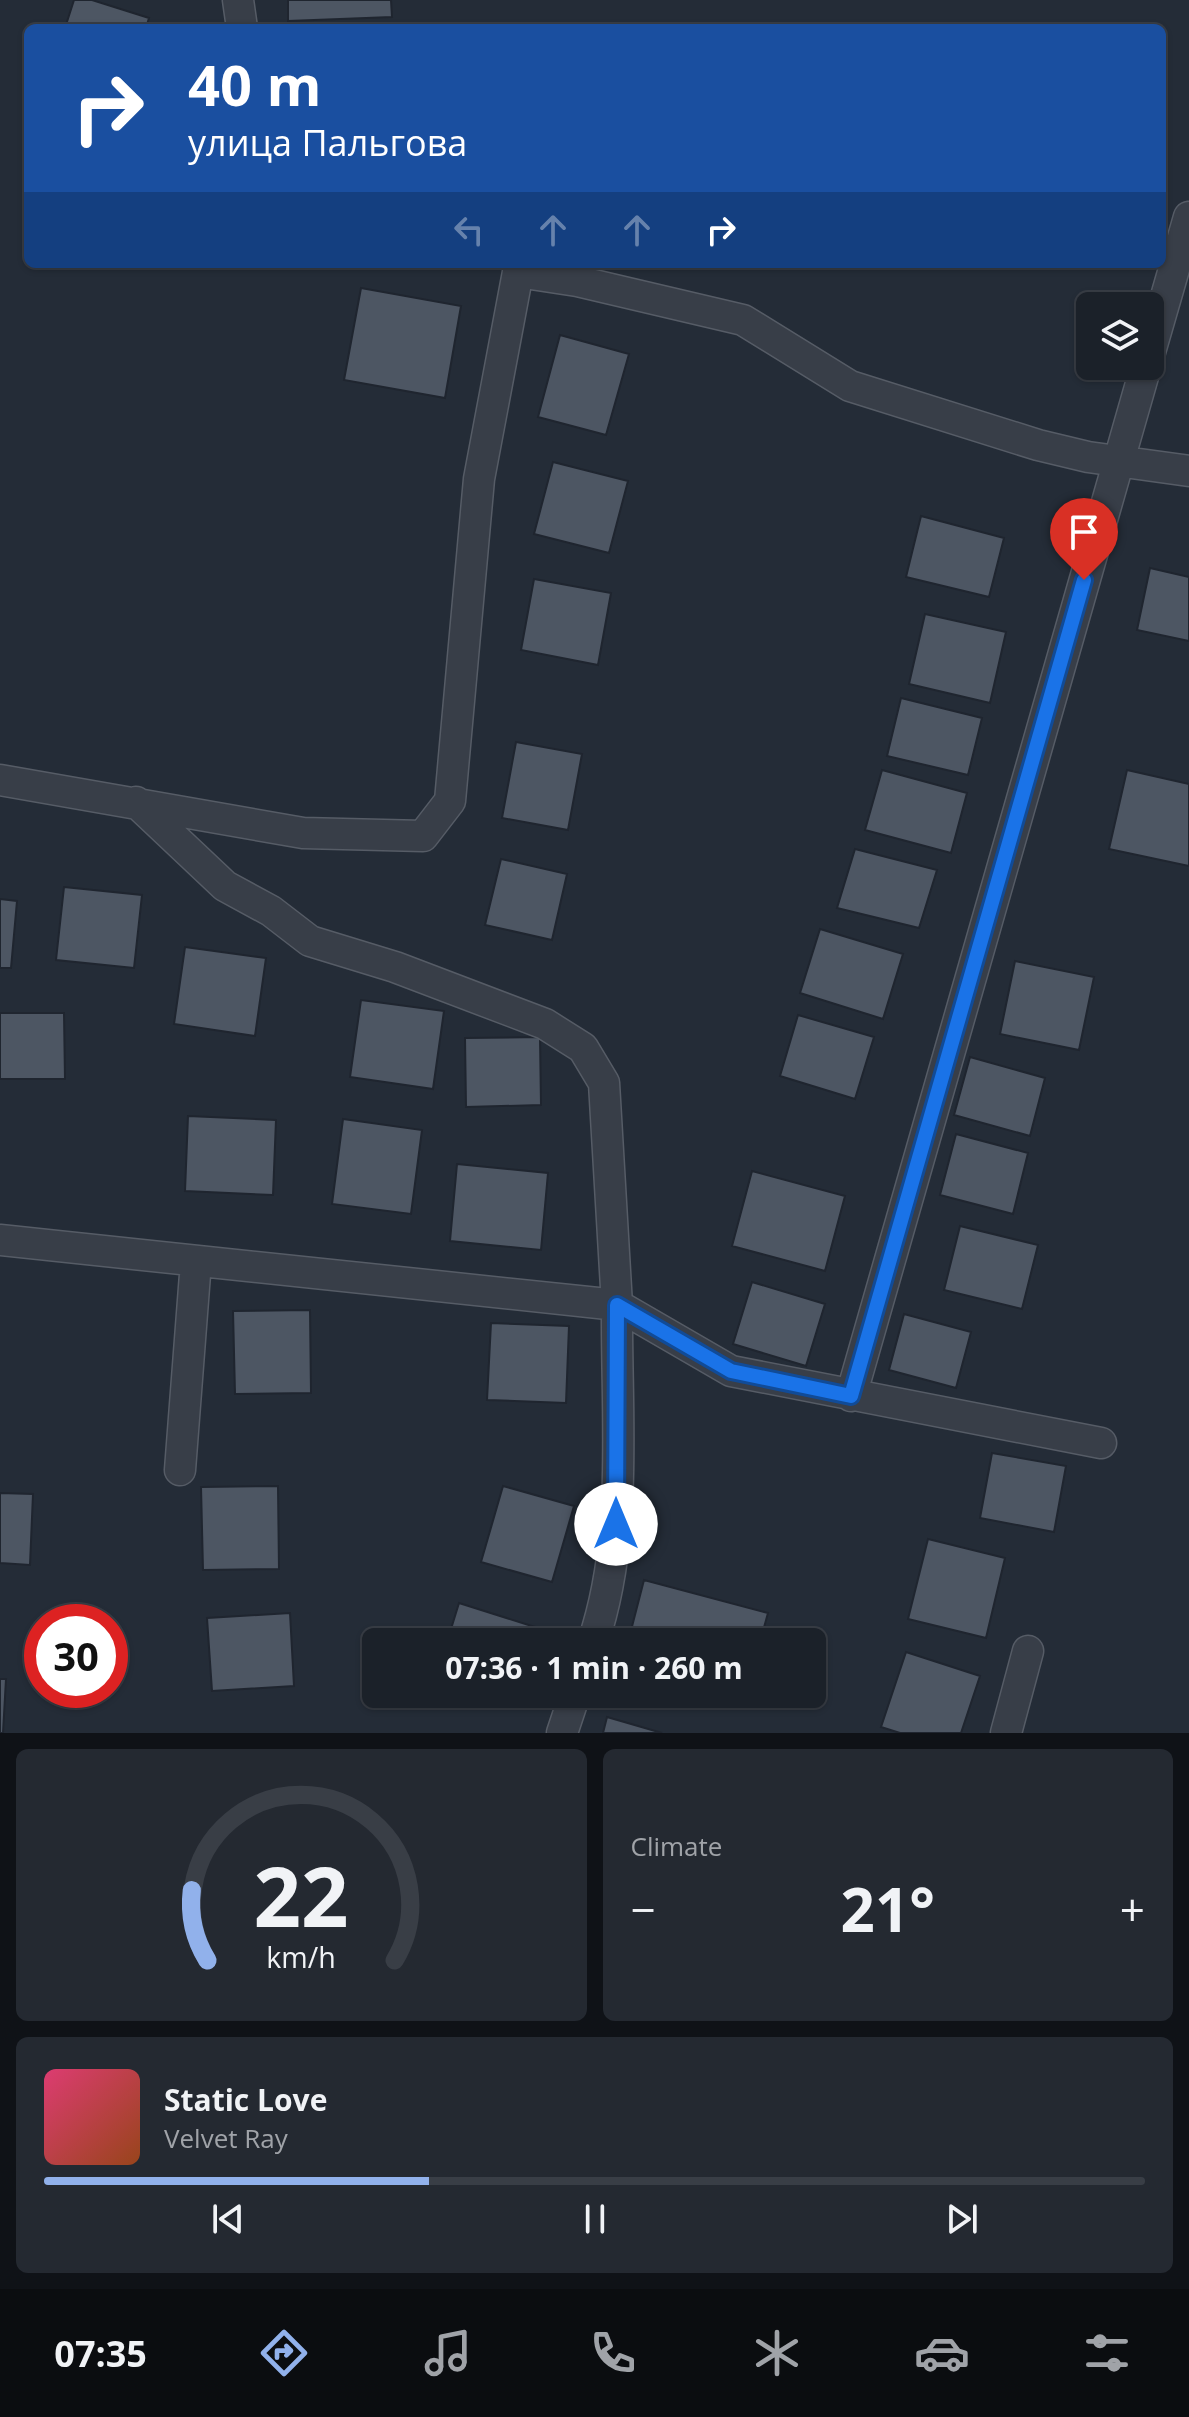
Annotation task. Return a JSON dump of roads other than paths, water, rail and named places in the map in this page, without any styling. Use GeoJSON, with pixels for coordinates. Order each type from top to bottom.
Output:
{"type":"FeatureCollection","features":[{"type":"Feature","properties":{"kind":"street"},"geometry":{"type":"LineString","coordinates":[[238,0],[241,24]]}},
{"type":"Feature","properties":{"kind":"street"},"geometry":{"type":"LineString","coordinates":[[1164,304],[1189,217]]}},
{"type":"Feature","properties":{"kind":"street"},"geometry":{"type":"LineString","coordinates":[[0,780],[303,833],[423,836],[450,801],[479,479],[518,272],[591,284],[743,320],[777,338],[850,386],[1038,445],[1088,457],[1189,471]]}},
{"type":"Feature","properties":{"kind":"street"},"geometry":{"type":"LineString","coordinates":[[851,1396],[1142,380]]}},
{"type":"Feature","properties":{"kind":"street"},"geometry":{"type":"LineString","coordinates":[[136,802],[225,886],[271,911],[310,941],[395,967],[545,1024],[583,1048],[604,1083],[617,1305],[616,1524],[603,1611],[598,1628]]}},
{"type":"Feature","properties":{"kind":"street"},"geometry":{"type":"LineString","coordinates":[[0,1240],[617,1305],[731,1371],[1101,1443]]}},
{"type":"Feature","properties":{"kind":"street"},"geometry":{"type":"LineString","coordinates":[[180,1470],[196,1261]]}},
{"type":"Feature","properties":{"kind":"street"},"geometry":{"type":"LineString","coordinates":[[1006,1733],[1028,1651]]}},
{"type":"Feature","properties":{"kind":"street"},"geometry":{"type":"LineString","coordinates":[[562,1733],[570,1708]]}}]}
